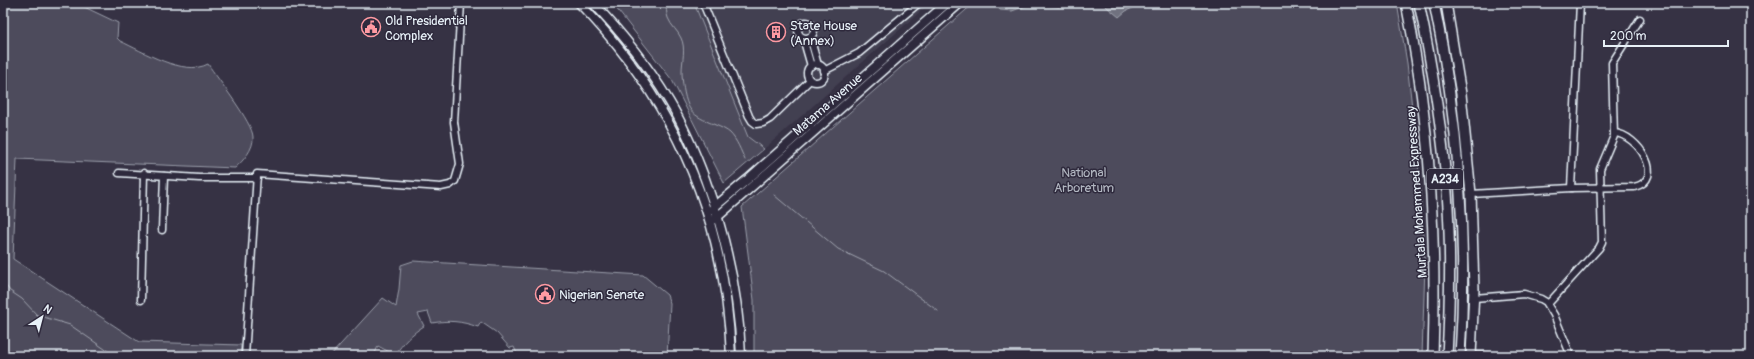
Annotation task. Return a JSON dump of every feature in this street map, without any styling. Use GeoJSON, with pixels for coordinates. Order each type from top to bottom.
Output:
{"type":"FeatureCollection","features":[{"type":"Feature","properties":{"kind":"highway","name":"Murtala Mohammed Expressway"},"geometry":{"type":"LineString","coordinates":[[1406,3],[1413,36],[1428,144],[1433,214],[1435,274],[1433,356]]}},
{"type":"Feature","properties":{"kind":"highway","name":"Murtala Mohammed Expressway"},"geometry":{"type":"LineString","coordinates":[[1419,3],[1435,91],[1447,193],[1449,306],[1447,356]]}},
{"type":"Feature","properties":{"kind":"highway","name":"A234"},"geometry":{"type":"LineString","coordinates":[[1434,3],[1450,93],[1460,204],[1463,278],[1460,356]]}},
{"type":"Feature","properties":{"kind":"highway"},"geometry":{"type":"LineString","coordinates":[[1446,3],[1455,54],[1471,194],[1474,298],[1471,356]]}},
{"type":"Feature","properties":{"kind":"highway"},"geometry":{"type":"LineString","coordinates":[[1428,144],[1435,91]]}},
{"type":"Feature","properties":{"kind":"highway"},"geometry":{"type":"LineString","coordinates":[[1450,93],[1465,137]]}},
{"type":"Feature","properties":{"kind":"main road"},"geometry":{"type":"LineString","coordinates":[[579,3],[621,51],[645,83],[661,108],[692,169],[710,223],[727,297],[731,356]]}},
{"type":"Feature","properties":{"kind":"main road"},"geometry":{"type":"LineString","coordinates":[[593,3],[634,51],[669,102],[682,124],[708,186],[716,207],[730,261],[737,296],[741,356]]}},
{"type":"Feature","properties":{"kind":"main road","name":"Matama Avenue"},"geometry":{"type":"LineString","coordinates":[[707,213],[716,207],[910,41],[960,3]]}},
{"type":"Feature","properties":{"kind":"main road","name":"Matama Avenue"},"geometry":{"type":"LineString","coordinates":[[710,223],[910,41],[942,4]]}},
{"type":"Feature","properties":{"kind":"main road"},"geometry":{"type":"LineString","coordinates":[[708,186],[717,193],[729,195]]}},
{"type":"Feature","properties":{"kind":"street"},"geometry":{"type":"LineString","coordinates":[[245,356],[257,174],[441,186],[450,185],[455,181],[460,164],[460,151],[455,136],[454,116],[460,3]]}},
{"type":"Feature","properties":{"kind":"street"},"geometry":{"type":"LineString","coordinates":[[704,3],[742,100],[752,121],[756,124],[763,123],[770,119],[810,80]]}},
{"type":"Feature","properties":{"kind":"street"},"geometry":{"type":"LineString","coordinates":[[824,71],[860,53],[919,3]]}},
{"type":"Feature","properties":{"kind":"street"},"geometry":{"type":"LineString","coordinates":[[1571,188],[1580,3]]}},
{"type":"Feature","properties":{"kind":"street"},"geometry":{"type":"LineString","coordinates":[[1548,304],[1601,245],[1600,166],[1612,142],[1614,132],[1612,63],[1640,19]]}},
{"type":"Feature","properties":{"kind":"street"},"geometry":{"type":"LineString","coordinates":[[805,22],[810,24],[813,28],[813,33],[810,37],[818,65],[824,71],[824,76],[820,81],[815,82],[810,80],[807,73],[811,66],[803,38],[799,34],[798,29],[800,24],[805,22]]}},
{"type":"Feature","properties":{"kind":"street"},"geometry":{"type":"LineString","coordinates":[[803,38],[810,37]]}},
{"type":"Feature","properties":{"kind":"street"},"geometry":{"type":"LineString","coordinates":[[811,66],[818,65]]}},
{"type":"Feature","properties":{"kind":"street"},"geometry":{"type":"LineString","coordinates":[[1471,194],[1640,185],[1646,180],[1647,176],[1647,161],[1642,150],[1626,136],[1621,133],[1614,132]]}},
{"type":"Feature","properties":{"kind":"street"},"geometry":{"type":"LineString","coordinates":[[119,173],[144,173],[199,178],[257,178]]}},
{"type":"Feature","properties":{"kind":"street"},"geometry":{"type":"LineString","coordinates":[[141,300],[144,173]]}},
{"type":"Feature","properties":{"kind":"street"},"geometry":{"type":"LineString","coordinates":[[162,230],[164,176]]}},
{"type":"Feature","properties":{"kind":"street"},"geometry":{"type":"LineString","coordinates":[[1474,298],[1524,294],[1536,296],[1548,304],[1571,356]]}},
{"type":"Feature","properties":{"kind":"street"},"geometry":{"type":"LineString","coordinates":[[1471,356],[1489,356]]}},
{"type":"Feature","properties":{"kind":"shaded area"},"geometry":{"type":"Polygon","coordinates":[[[694,3],[930,3],[764,149],[748,137],[694,3]]]}},
{"type":"Feature","properties":{"kind":"green space"},"geometry":{"type":"Polygon","coordinates":[[[3,3],[76,3],[118,23],[117,38],[120,41],[151,56],[175,65],[187,67],[198,67],[208,64],[234,100],[247,122],[253,137],[250,150],[235,168],[17,159],[13,259],[139,342],[241,345],[240,356],[3,356],[3,3]]]}},
{"type":"Feature","properties":{"kind":"green space"},"geometry":{"type":"Polygon","coordinates":[[[612,3],[694,3],[748,137],[764,149],[724,183],[672,80],[612,3]]]}},
{"type":"Feature","properties":{"kind":"green space","name":"National Arboretum"},"geometry":{"type":"Polygon","coordinates":[[[974,3],[1397,3],[1407,63],[1418,161],[1425,265],[1422,356],[754,356],[754,300],[742,207],[974,3]]]}},
{"type":"Feature","properties":{"kind":"green space"},"geometry":{"type":"Polygon","coordinates":[[[413,261],[643,275],[667,295],[670,304],[667,356],[518,356],[514,347],[510,348],[497,333],[481,322],[478,327],[466,323],[455,322],[432,323],[428,312],[418,314],[424,326],[408,339],[395,355],[378,346],[374,356],[330,356],[383,298],[396,307],[401,265],[413,261]]]}},
{"type":"Feature","properties":{"kind":"water"},"geometry":{"type":"Polygon","coordinates":[[[996,3],[1062,3],[1059,7],[1042,4],[1026,6],[1012,11],[1000,10],[996,3]]]}},
{"type":"Feature","properties":{"kind":"water"},"geometry":{"type":"Polygon","coordinates":[[[1102,3],[1144,3],[1126,11],[1119,17],[1102,3]]]}},
{"type":"Feature","properties":{"kind":"waterway"},"geometry":{"type":"LineString","coordinates":[[665,3],[668,18],[680,35],[684,50],[682,79],[688,105],[695,115],[730,133],[737,142],[745,160]]}},
{"type":"Feature","properties":{"kind":"waterway"},"geometry":{"type":"LineString","coordinates":[[774,195],[838,249],[884,271],[938,311]]}},
{"type":"Feature","properties":{"kind":"waterway"},"geometry":{"type":"LineString","coordinates":[[3,282],[10,291],[22,299],[37,315],[70,325],[115,356]]}},
{"type":"Feature","properties":{"kind":"place","name":"Old Presidential Complex"},"geometry":{"type":"Point","coordinates":[371,27]}},
{"type":"Feature","properties":{"kind":"place","name":"State House (Annex)"},"geometry":{"type":"Point","coordinates":[776,32]}},
{"type":"Feature","properties":{"kind":"place","name":"Nigerian Senate"},"geometry":{"type":"Point","coordinates":[545,294]}}]}
